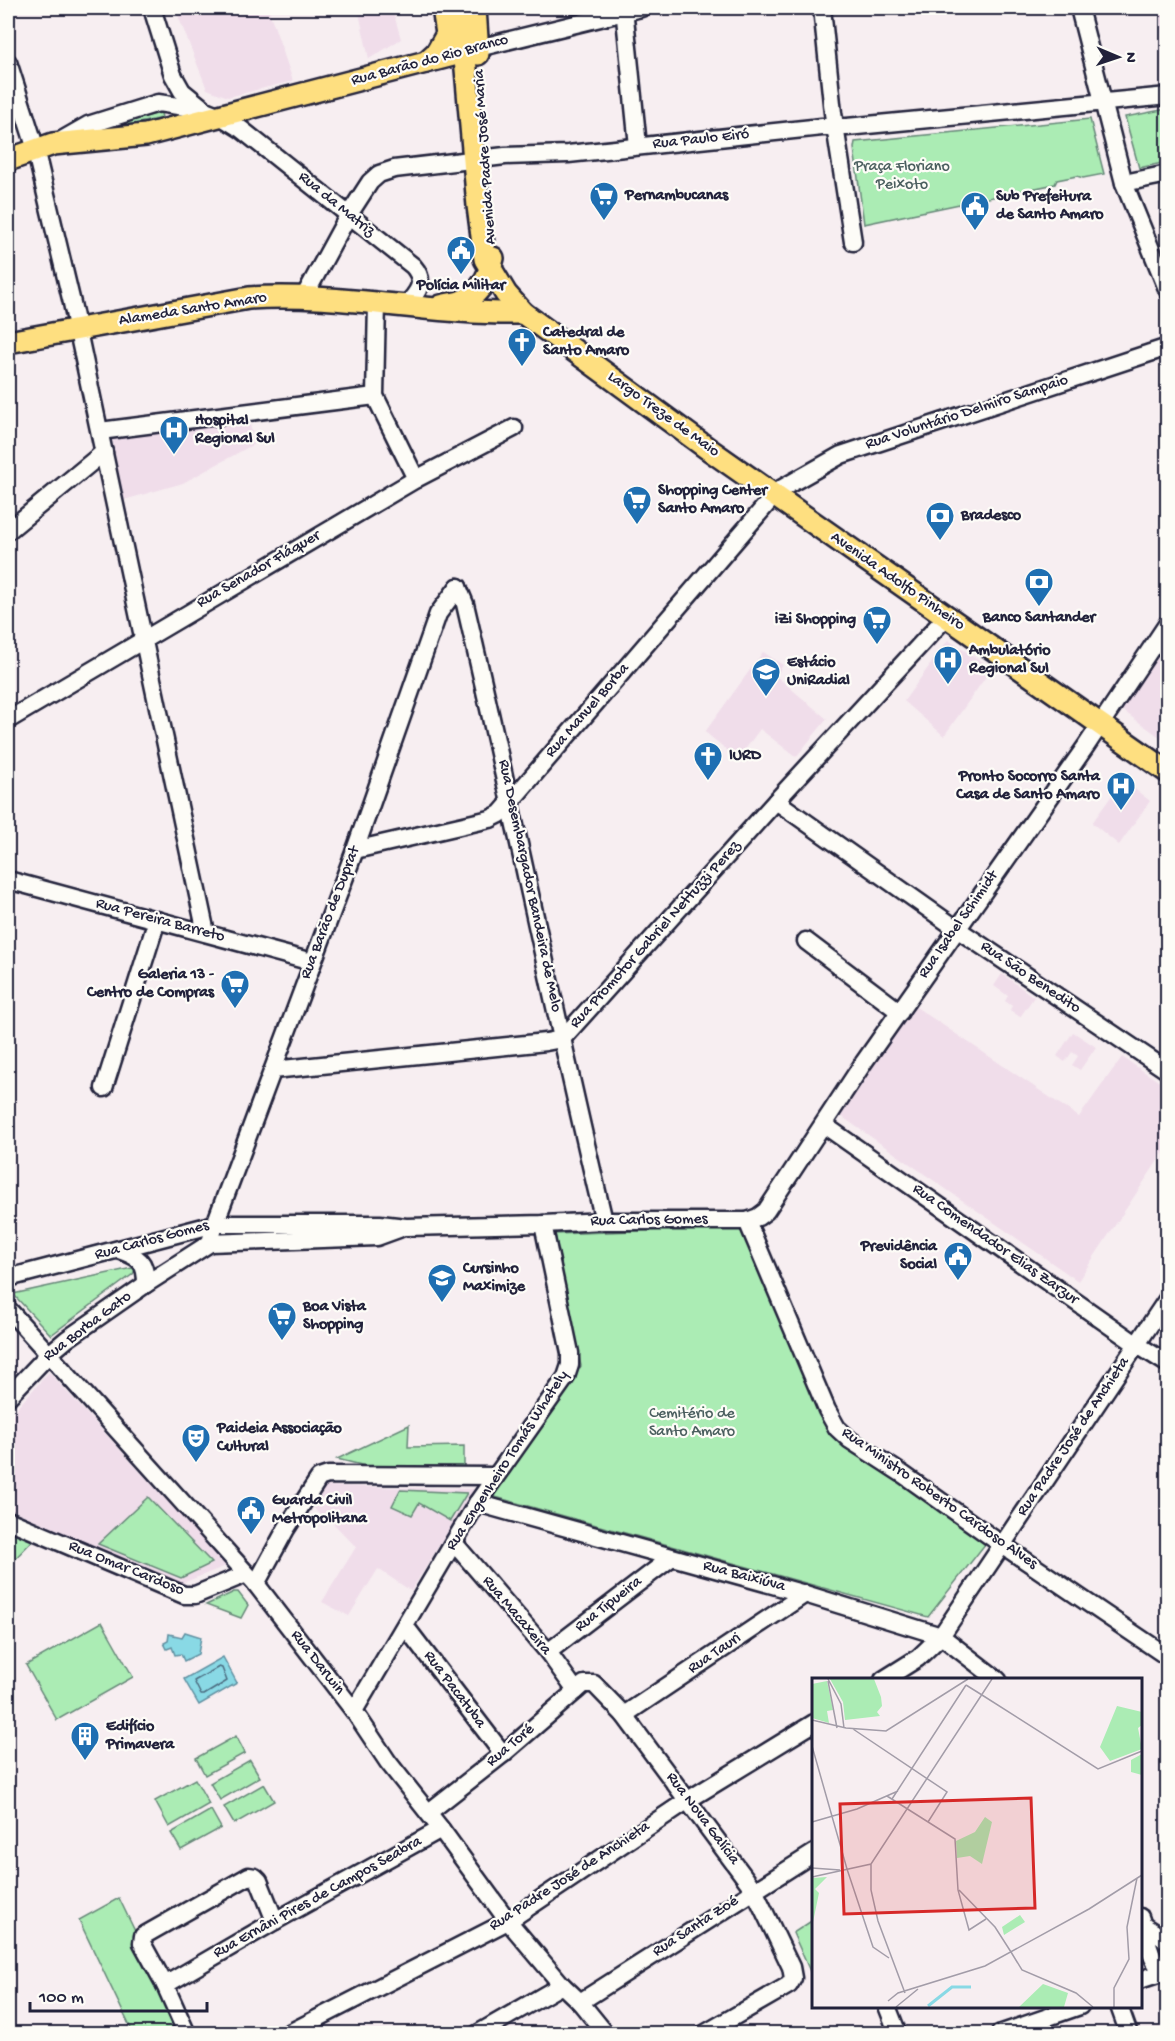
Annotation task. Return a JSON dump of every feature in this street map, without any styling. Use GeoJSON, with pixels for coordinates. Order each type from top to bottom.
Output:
{"type":"FeatureCollection","features":[{"type":"Feature","properties":{"kind":"main road"},"geometry":{"type":"LineString","coordinates":[[424,63],[437,52],[447,34],[443,8]]}},
{"type":"Feature","properties":{"kind":"main road","name":"Avenida Padre José Maria"},"geometry":{"type":"LineString","coordinates":[[459,8],[471,50]]}},
{"type":"Feature","properties":{"kind":"main road","name":"Avenida Padre José Maria"},"geometry":{"type":"LineString","coordinates":[[475,8],[471,50],[479,159],[493,258],[490,270]]}},
{"type":"Feature","properties":{"kind":"main road","name":"Rua Barão do Rio Branco"},"geometry":{"type":"LineString","coordinates":[[8,160],[44,147],[146,135],[213,113],[471,50]]}},
{"type":"Feature","properties":{"kind":"main road"},"geometry":{"type":"LineString","coordinates":[[435,308],[468,298],[481,287],[490,270],[506,294],[523,313]]}},
{"type":"Feature","properties":{"kind":"main road","name":"Alameda Santo Amaro"},"geometry":{"type":"LineString","coordinates":[[8,342],[249,298],[304,297],[435,308],[453,312],[523,313]]}},
{"type":"Feature","properties":{"kind":"main road","name":"Largo Treze de Maio"},"geometry":{"type":"LineString","coordinates":[[523,313],[774,495]]}},
{"type":"Feature","properties":{"kind":"main road","name":"Avenida Adolfo Pinheiro"},"geometry":{"type":"LineString","coordinates":[[774,495],[1167,772]]}},
{"type":"Feature","properties":{"kind":"street","name":"Rua da Matriz"},"geometry":{"type":"LineString","coordinates":[[152,8],[173,75],[182,91],[241,129],[419,273],[420,285],[405,306]]}},
{"type":"Feature","properties":{"kind":"street"},"geometry":{"type":"LineString","coordinates":[[822,8],[830,94],[853,242]]}},
{"type":"Feature","properties":{"kind":"street"},"geometry":{"type":"LineString","coordinates":[[1079,8],[1124,183],[1167,291]]}},
{"type":"Feature","properties":{"kind":"street","name":"Rua Barão do Rio Branco"},"geometry":{"type":"LineString","coordinates":[[471,50],[630,9]]}},
{"type":"Feature","properties":{"kind":"street"},"geometry":{"type":"LineString","coordinates":[[630,9],[638,146]]}},
{"type":"Feature","properties":{"kind":"street"},"geometry":{"type":"LineString","coordinates":[[8,62],[44,147],[77,329],[206,933]]}},
{"type":"Feature","properties":{"kind":"street","name":"Rua Paulo Eiró"},"geometry":{"type":"LineString","coordinates":[[304,297],[348,216],[370,182],[379,174],[394,169],[479,159],[568,154],[822,127],[836,128],[1167,96]]}},
{"type":"Feature","properties":{"kind":"street"},"geometry":{"type":"LineString","coordinates":[[1124,183],[1167,174]]}},
{"type":"Feature","properties":{"kind":"street"},"geometry":{"type":"LineString","coordinates":[[377,303],[375,396],[416,479]]}},
{"type":"Feature","properties":{"kind":"street","name":"Rua Voluntário Delmiro Sampaio"},"geometry":{"type":"LineString","coordinates":[[774,495],[841,455],[1167,347]]}},
{"type":"Feature","properties":{"kind":"street"},"geometry":{"type":"LineString","coordinates":[[100,432],[375,396]]}},
{"type":"Feature","properties":{"kind":"street","name":"Rua Senador Fláquer"},"geometry":{"type":"LineString","coordinates":[[8,720],[416,479],[514,428]]}},
{"type":"Feature","properties":{"kind":"street"},"geometry":{"type":"LineString","coordinates":[[8,531],[104,452]]}},
{"type":"Feature","properties":{"kind":"street","name":"Rua Manuel Borba"},"geometry":{"type":"LineString","coordinates":[[355,850],[490,819],[500,814],[774,495]]}},
{"type":"Feature","properties":{"kind":"street","name":"Rua Desembargador Bandeira de Melo"},"geometry":{"type":"LineString","coordinates":[[458,587],[465,604],[511,802],[604,1221]]}},
{"type":"Feature","properties":{"kind":"street","name":"Rua Barão de Duprat"},"geometry":{"type":"LineString","coordinates":[[210,1243],[215,1224],[355,850],[438,615],[458,587]]}},
{"type":"Feature","properties":{"kind":"street","name":"Rua Promotor Gabriel Nettuzzi Perez"},"geometry":{"type":"LineString","coordinates":[[273,1070],[562,1039],[776,801],[947,616]]}},
{"type":"Feature","properties":{"kind":"street","name":"Rua Isabel Schimidt"},"geometry":{"type":"LineString","coordinates":[[747,1221],[758,1217],[765,1211],[864,1062],[1100,725],[1167,623]]}},
{"type":"Feature","properties":{"kind":"street","name":"Rua São Benedito"},"geometry":{"type":"LineString","coordinates":[[776,801],[957,929],[1167,1071]]}},
{"type":"Feature","properties":{"kind":"street","name":"Rua Pereira Barreto"},"geometry":{"type":"LineString","coordinates":[[8,880],[312,962]]}},
{"type":"Feature","properties":{"kind":"street"},"geometry":{"type":"LineString","coordinates":[[104,1088],[157,920]]}},
{"type":"Feature","properties":{"kind":"street"},"geometry":{"type":"LineString","coordinates":[[806,941],[900,1012]]}},
{"type":"Feature","properties":{"kind":"street","name":"Rua Comendador Elias Zarzur"},"geometry":{"type":"LineString","coordinates":[[824,1125],[1167,1364]]}},
{"type":"Feature","properties":{"kind":"street","name":"Rua Carlos Gomes"},"geometry":{"type":"LineString","coordinates":[[8,1278],[215,1224],[380,1224],[406,1227],[604,1221],[747,1221]]}},
{"type":"Feature","properties":{"kind":"street","name":"Rua Ministro Roberto Cardoso Alves"},"geometry":{"type":"LineString","coordinates":[[747,1221],[827,1410],[837,1428],[850,1440],[1167,1657]]}},
{"type":"Feature","properties":{"kind":"street","name":"Rua Engenheiro Tomás Whately"},"geometry":{"type":"LineString","coordinates":[[354,1711],[477,1503],[566,1377],[570,1365],[570,1353],[543,1224]]}},
{"type":"Feature","properties":{"kind":"street","name":"Rua Carlos Gomes"},"geometry":{"type":"LineString","coordinates":[[146,1284],[210,1243],[377,1237],[406,1227]]}},
{"type":"Feature","properties":{"kind":"street"},"geometry":{"type":"LineString","coordinates":[[119,1250],[133,1255],[141,1262],[146,1271],[146,1284]]}},
{"type":"Feature","properties":{"kind":"street","name":"Rua Borba Gato"},"geometry":{"type":"LineString","coordinates":[[8,1397],[48,1355],[146,1284]]}},
{"type":"Feature","properties":{"kind":"street","name":"Rua Padre José de Anchieta"},"geometry":{"type":"LineString","coordinates":[[887,1678],[918,1658],[941,1636],[1167,1298]]}},
{"type":"Feature","properties":{"kind":"street","name":"Rua Darwin"},"geometry":{"type":"LineString","coordinates":[[8,1309],[251,1579],[354,1711],[388,1762],[429,1812],[508,1921],[606,2034]]}},
{"type":"Feature","properties":{"kind":"street"},"geometry":{"type":"LineString","coordinates":[[251,1579],[319,1478],[328,1475],[495,1476]]}},
{"type":"Feature","properties":{"kind":"street","name":"Rua Baixiúva"},"geometry":{"type":"LineString","coordinates":[[477,1503],[805,1594],[941,1636],[995,1678]]}},
{"type":"Feature","properties":{"kind":"street","name":"Rua Omar Cardoso"},"geometry":{"type":"LineString","coordinates":[[8,1520],[184,1595],[195,1595],[251,1579]]}},
{"type":"Feature","properties":{"kind":"street","name":"Rua Macaxeira"},"geometry":{"type":"LineString","coordinates":[[454,1543],[548,1652],[576,1690]]}},
{"type":"Feature","properties":{"kind":"street","name":"Rua Tipueira"},"geometry":{"type":"LineString","coordinates":[[548,1652],[671,1558]]}},
{"type":"Feature","properties":{"kind":"street","name":"Rua Tauri"},"geometry":{"type":"LineString","coordinates":[[624,1715],[805,1594]]}},
{"type":"Feature","properties":{"kind":"street","name":"Rua Pacatuba"},"geometry":{"type":"LineString","coordinates":[[405,1626],[503,1754]]}},
{"type":"Feature","properties":{"kind":"street","name":"Rua Toré"},"geometry":{"type":"LineString","coordinates":[[429,1812],[503,1754],[576,1690],[587,1682],[594,1684]]}},
{"type":"Feature","properties":{"kind":"street","name":"Rua Nova Galícia"},"geometry":{"type":"LineString","coordinates":[[594,1684],[624,1715],[754,1890],[790,1967],[793,1978],[789,1985],[705,2034]]}},
{"type":"Feature","properties":{"kind":"street","name":"Rua Padre José de Anchieta"},"geometry":{"type":"LineString","coordinates":[[287,2034],[508,1921],[688,1800],[812,1724]]}},
{"type":"Feature","properties":{"kind":"street","name":"Rua Ernâni Pires de Campos Seabra"},"geometry":{"type":"LineString","coordinates":[[165,1985],[441,1829]]}},
{"type":"Feature","properties":{"kind":"street","name":"Rua Santa Zoé"},"geometry":{"type":"LineString","coordinates":[[580,2002],[812,1854]]}},
{"type":"Feature","properties":{"kind":"street"},"geometry":{"type":"LineString","coordinates":[[186,2034],[165,1985],[142,1943],[143,1936],[249,1876],[259,1881],[275,1921]]}},
{"type":"Feature","properties":{"kind":"street"},"geometry":{"type":"LineString","coordinates":[[1142,1922],[1167,1940],[1157,1945],[1142,1975]]}},
{"type":"Feature","properties":{"kind":"street"},"geometry":{"type":"LineString","coordinates":[[1142,1922],[1152,1957],[1157,1967],[1166,1972]]}},
{"type":"Feature","properties":{"kind":"street"},"geometry":{"type":"LineString","coordinates":[[1142,1978],[1166,1972]]}},
{"type":"Feature","properties":{"kind":"street"},"geometry":{"type":"LineString","coordinates":[[477,2034],[562,1985]]}},
{"type":"Feature","properties":{"kind":"street"},"geometry":{"type":"LineString","coordinates":[[887,2008],[898,2034]]}},
{"type":"Feature","properties":{"kind":"street"},"geometry":{"type":"LineString","coordinates":[[999,2034],[1036,2028],[1078,2008]]}},
{"type":"Feature","properties":{"kind":"street"},"geometry":{"type":"LineString","coordinates":[[1119,2008],[1129,2034]]}},
{"type":"Feature","properties":{"kind":"shaded area"},"geometry":{"type":"Polygon","coordinates":[[[175,8],[268,8],[293,81],[228,97],[207,89],[175,8]]]}},
{"type":"Feature","properties":{"kind":"shaded area"},"geometry":{"type":"Polygon","coordinates":[[[358,8],[392,8],[401,39],[369,59],[358,8]]]}},
{"type":"Feature","properties":{"kind":"shaded area"},"geometry":{"type":"Polygon","coordinates":[[[1158,8],[1167,8],[1167,48],[1158,8]]]}},
{"type":"Feature","properties":{"kind":"shaded area","name":"Hospital Regional Sul"},"geometry":{"type":"Polygon","coordinates":[[[248,414],[254,444],[183,483],[124,500],[111,435],[248,414]]]}},
{"type":"Feature","properties":{"kind":"shaded area"},"geometry":{"type":"Polygon","coordinates":[[[1167,637],[1167,742],[1119,708],[1167,637]]]}},
{"type":"Feature","properties":{"kind":"shaded area","name":"Ambulatório Regional Sul"},"geometry":{"type":"Polygon","coordinates":[[[948,640],[992,668],[944,736],[904,701],[948,640]]]}},
{"type":"Feature","properties":{"kind":"shaded area","name":"Estácio UniRadial"},"geometry":{"type":"Polygon","coordinates":[[[763,652],[783,665],[776,676],[827,719],[796,757],[760,729],[738,759],[705,732],[763,652]]]}},
{"type":"Feature","properties":{"kind":"shaded area","name":"Pronto Socorro Santa Casa de Santo Amaro"},"geometry":{"type":"Polygon","coordinates":[[[1123,780],[1150,801],[1119,845],[1092,823],[1123,780]]]}},
{"type":"Feature","properties":{"kind":"shaded area"},"geometry":{"type":"Polygon","coordinates":[[[1002,974],[1034,997],[1020,1017],[1010,1010],[1012,1006],[1005,1001],[1008,996],[994,986],[1002,974]]]}},
{"type":"Feature","properties":{"kind":"shaded area"},"geometry":{"type":"Polygon","coordinates":[[[913,1005],[1079,1117],[1122,1057],[1167,1087],[1167,1147],[1078,1281],[841,1116],[913,1005]]]}},
{"type":"Feature","properties":{"kind":"shaded area"},"geometry":{"type":"Polygon","coordinates":[[[1073,1032],[1096,1047],[1080,1070],[1072,1065],[1078,1056],[1072,1052],[1065,1062],[1057,1056],[1073,1032]]]}},
{"type":"Feature","properties":{"kind":"shaded area"},"geometry":{"type":"Polygon","coordinates":[[[49,1372],[226,1566],[180,1584],[8,1508],[8,1418],[49,1372]]]}},
{"type":"Feature","properties":{"kind":"shaded area"},"geometry":{"type":"Polygon","coordinates":[[[326,1486],[474,1489],[411,1591],[378,1569],[349,1616],[322,1602],[356,1547],[334,1524],[313,1507],[326,1486]]]}},
{"type":"Feature","properties":{"kind":"green space"},"geometry":{"type":"Polygon","coordinates":[[[1167,109],[1167,162],[1139,168],[1125,117],[1167,109]]]}},
{"type":"Feature","properties":{"kind":"green space"},"geometry":{"type":"Polygon","coordinates":[[[161,113],[162,118],[106,130],[105,126],[161,113]]]}},
{"type":"Feature","properties":{"kind":"green space","name":"Praça Floriano Peixoto"},"geometry":{"type":"Polygon","coordinates":[[[1090,119],[1104,174],[1057,180],[1055,184],[864,224],[855,142],[1090,119]]]}},
{"type":"Feature","properties":{"kind":"green space","name":"Cemitério de Santo Amaro"},"geometry":{"type":"Polygon","coordinates":[[[740,1227],[828,1429],[986,1543],[928,1617],[488,1495],[581,1366],[555,1234],[740,1227]]]}},
{"type":"Feature","properties":{"kind":"green space"},"geometry":{"type":"Polygon","coordinates":[[[132,1268],[135,1270],[133,1274],[51,1335],[13,1294],[132,1268]]]}},
{"type":"Feature","properties":{"kind":"green space"},"geometry":{"type":"Polygon","coordinates":[[[409,1425],[408,1447],[464,1446],[464,1467],[374,1468],[337,1459],[409,1425]]]}},
{"type":"Feature","properties":{"kind":"green space"},"geometry":{"type":"Polygon","coordinates":[[[400,1490],[467,1493],[450,1521],[419,1503],[412,1515],[392,1506],[400,1490]]]}},
{"type":"Feature","properties":{"kind":"green space"},"geometry":{"type":"Polygon","coordinates":[[[148,1497],[212,1563],[181,1578],[98,1544],[148,1497]]]}},
{"type":"Feature","properties":{"kind":"green space"},"geometry":{"type":"Polygon","coordinates":[[[8,1526],[36,1537],[8,1566],[8,1526]]]}},
{"type":"Feature","properties":{"kind":"green space"},"geometry":{"type":"Polygon","coordinates":[[[238,1592],[248,1605],[241,1618],[206,1605],[238,1592]]]}},
{"type":"Feature","properties":{"kind":"green space"},"geometry":{"type":"Polygon","coordinates":[[[102,1622],[133,1677],[57,1720],[26,1665],[102,1622]]]}},
{"type":"Feature","properties":{"kind":"green space"},"geometry":{"type":"Polygon","coordinates":[[[236,1736],[245,1753],[205,1775],[196,1758],[236,1736]]]}},
{"type":"Feature","properties":{"kind":"green space"},"geometry":{"type":"Polygon","coordinates":[[[250,1760],[260,1777],[220,1800],[210,1783],[250,1760]]]}},
{"type":"Feature","properties":{"kind":"green space"},"geometry":{"type":"Polygon","coordinates":[[[195,1779],[209,1804],[169,1827],[155,1801],[195,1779]]]}},
{"type":"Feature","properties":{"kind":"green space"},"geometry":{"type":"Polygon","coordinates":[[[264,1784],[274,1801],[234,1824],[224,1807],[264,1784]]]}},
{"type":"Feature","properties":{"kind":"green space"},"geometry":{"type":"Polygon","coordinates":[[[211,1810],[221,1828],[181,1850],[171,1833],[211,1810]]]}},
{"type":"Feature","properties":{"kind":"green space"},"geometry":{"type":"Polygon","coordinates":[[[119,1898],[184,2033],[133,2033],[79,1920],[119,1898]]]}},
{"type":"Feature","properties":{"kind":"green space"},"geometry":{"type":"Polygon","coordinates":[[[812,1921],[812,1976],[793,1933],[812,1921]]]}},
{"type":"Feature","properties":{"kind":"water"},"geometry":{"type":"Polygon","coordinates":[[[185,1632],[201,1637],[198,1654],[184,1661],[181,1654],[175,1655],[172,1647],[167,1649],[164,1643],[168,1641],[169,1634],[182,1637],[185,1632]]]}},
{"type":"Feature","properties":{"kind":"water"},"geometry":{"type":"Polygon","coordinates":[[[223,1657],[237,1683],[199,1705],[184,1679],[223,1657]]]}},
{"type":"Feature","properties":{"kind":"place","name":"Pernambucanas"},"geometry":{"type":"Point","coordinates":[604,222]}},
{"type":"Feature","properties":{"kind":"place","name":"Sub Prefeitura de Santo Amaro"},"geometry":{"type":"Point","coordinates":[975,232]}},
{"type":"Feature","properties":{"kind":"place","name":"Polícia Militar"},"geometry":{"type":"Point","coordinates":[461,276]}},
{"type":"Feature","properties":{"kind":"place","name":"Catedral de Santo Amaro"},"geometry":{"type":"Point","coordinates":[522,368]}},
{"type":"Feature","properties":{"kind":"place","name":"Hospital Regional Sul"},"geometry":{"type":"Point","coordinates":[174,456]}},
{"type":"Feature","properties":{"kind":"place","name":"Shopping Center Santo Amaro"},"geometry":{"type":"Point","coordinates":[637,526]}},
{"type":"Feature","properties":{"kind":"place","name":"Bradesco"},"geometry":{"type":"Point","coordinates":[940,542]}},
{"type":"Feature","properties":{"kind":"place","name":"Banco Santander"},"geometry":{"type":"Point","coordinates":[1039,608]}},
{"type":"Feature","properties":{"kind":"place","name":"iZi Shopping"},"geometry":{"type":"Point","coordinates":[877,646]}},
{"type":"Feature","properties":{"kind":"place","name":"Ambulatório Regional Sul"},"geometry":{"type":"Point","coordinates":[948,686]}},
{"type":"Feature","properties":{"kind":"place","name":"Estácio UniRadial"},"geometry":{"type":"Point","coordinates":[766,698]}},
{"type":"Feature","properties":{"kind":"place","name":"IURD"},"geometry":{"type":"Point","coordinates":[708,782]}},
{"type":"Feature","properties":{"kind":"place","name":"Pronto Socorro Santa Casa de Santo Amaro"},"geometry":{"type":"Point","coordinates":[1121,812]}},
{"type":"Feature","properties":{"kind":"place","name":"Galeria 13 - Centro de Compras"},"geometry":{"type":"Point","coordinates":[235,1010]}},
{"type":"Feature","properties":{"kind":"place","name":"Previdência Social"},"geometry":{"type":"Point","coordinates":[958,1282]}},
{"type":"Feature","properties":{"kind":"place","name":"Cursinho Maximize"},"geometry":{"type":"Point","coordinates":[442,1304]}},
{"type":"Feature","properties":{"kind":"place","name":"Boa Vista Shopping"},"geometry":{"type":"Point","coordinates":[282,1342]}},
{"type":"Feature","properties":{"kind":"place","name":"Paideia Associação Cultural"},"geometry":{"type":"Point","coordinates":[196,1464]}},
{"type":"Feature","properties":{"kind":"place","name":"Guarda Civil Metropolitana"},"geometry":{"type":"Point","coordinates":[251,1536]}},
{"type":"Feature","properties":{"kind":"place","name":"Edifício Primavera"},"geometry":{"type":"Point","coordinates":[85,1762]}}]}
